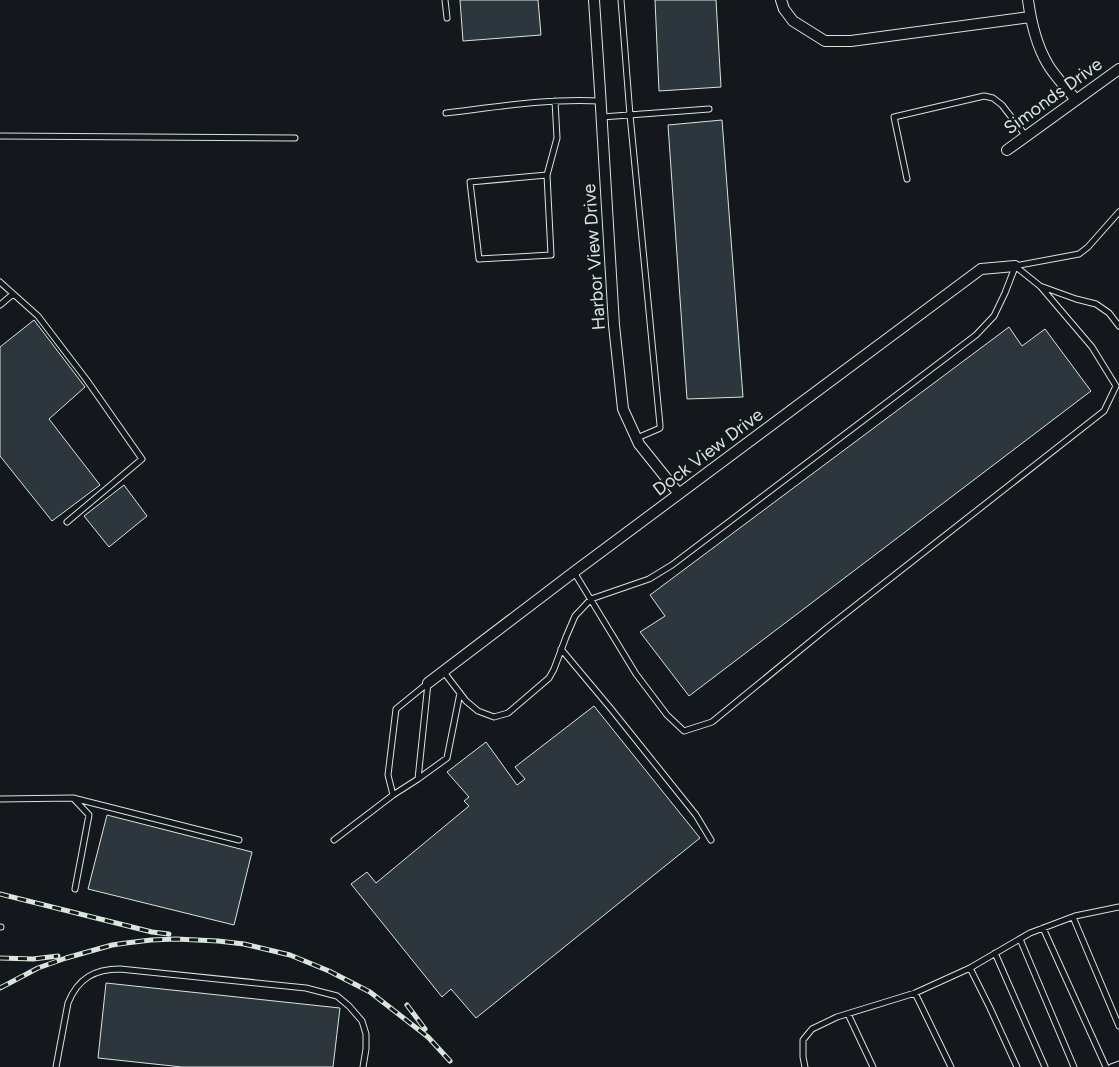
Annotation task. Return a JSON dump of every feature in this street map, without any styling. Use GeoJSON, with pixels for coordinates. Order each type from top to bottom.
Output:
{"type":"FeatureCollection","features":[{"type":"Feature","properties":{"kind":"street","name":"Harbor View Drive"},"geometry":{"type":"LineString","coordinates":[[594,0],[614,325],[623,408],[639,444],[679,494]]}},
{"type":"Feature","properties":{"kind":"street"},"geometry":{"type":"LineString","coordinates":[[781,0],[784,9],[793,21],[825,41],[851,41],[1030,17]]}},
{"type":"Feature","properties":{"kind":"street"},"geometry":{"type":"LineString","coordinates":[[1028,0],[1036,40],[1047,64],[1076,100]]}},
{"type":"Feature","properties":{"kind":"street","name":"Simonds Drive"},"geometry":{"type":"LineString","coordinates":[[1007,150],[1119,69]]}},
{"type":"Feature","properties":{"kind":"street","name":"Dock View Drive"},"geometry":{"type":"LineString","coordinates":[[428,683],[574,572],[982,269],[1015,266]]}},
{"type":"Feature","properties":{"kind":"lane"},"geometry":{"type":"LineString","coordinates":[[445,0],[447,18]]}},
{"type":"Feature","properties":{"kind":"lane"},"geometry":{"type":"LineString","coordinates":[[621,0],[630,115],[660,424],[660,428],[636,438]]}},
{"type":"Feature","properties":{"kind":"lane"},"geometry":{"type":"LineString","coordinates":[[907,179],[894,116],[984,96],[993,98],[1002,105],[1026,136]]}},
{"type":"Feature","properties":{"kind":"lane"},"geometry":{"type":"LineString","coordinates":[[446,113],[537,102],[579,100],[601,102]]}},
{"type":"Feature","properties":{"kind":"lane"},"geometry":{"type":"LineString","coordinates":[[547,175],[470,182],[479,259],[551,255],[547,175],[557,138],[555,101]]}},
{"type":"Feature","properties":{"kind":"lane"},"geometry":{"type":"LineString","coordinates":[[602,117],[709,109]]}},
{"type":"Feature","properties":{"kind":"lane"},"geometry":{"type":"LineString","coordinates":[[0,136],[295,138]]}},
{"type":"Feature","properties":{"kind":"lane"},"geometry":{"type":"LineString","coordinates":[[1015,266],[1079,254],[1088,247],[1119,212]]}},
{"type":"Feature","properties":{"kind":"lane"},"geometry":{"type":"LineString","coordinates":[[574,572],[636,674],[667,715],[684,731],[712,722],[827,628],[1104,411],[1116,386],[1092,347],[1040,286],[1015,266]]}},
{"type":"Feature","properties":{"kind":"lane"},"geometry":{"type":"LineString","coordinates":[[443,672],[466,701],[478,711],[494,717],[508,713],[549,678],[575,616],[591,599],[649,579],[672,565],[976,335],[994,316],[1015,266]]}},
{"type":"Feature","properties":{"kind":"lane"},"geometry":{"type":"LineString","coordinates":[[0,282],[38,316],[86,379],[142,459],[67,522]]}},
{"type":"Feature","properties":{"kind":"lane"},"geometry":{"type":"LineString","coordinates":[[1040,286],[1076,300],[1096,304],[1119,326]]}},
{"type":"Feature","properties":{"kind":"lane"},"geometry":{"type":"LineString","coordinates":[[0,305],[13,294]]}},
{"type":"Feature","properties":{"kind":"lane"},"geometry":{"type":"LineString","coordinates":[[561,649],[696,815],[711,840]]}},
{"type":"Feature","properties":{"kind":"lane"},"geometry":{"type":"LineString","coordinates":[[418,779],[428,683]]}},
{"type":"Feature","properties":{"kind":"lane"},"geometry":{"type":"LineString","coordinates":[[393,795],[388,775],[396,709],[428,683]]}},
{"type":"Feature","properties":{"kind":"lane"},"geometry":{"type":"LineString","coordinates":[[334,840],[393,795],[447,758],[460,693]]}},
{"type":"Feature","properties":{"kind":"lane"},"geometry":{"type":"LineString","coordinates":[[0,799],[74,798],[238,840]]}},
{"type":"Feature","properties":{"kind":"lane"},"geometry":{"type":"LineString","coordinates":[[74,798],[89,816],[75,889]]}},
{"type":"Feature","properties":{"kind":"lane"},"geometry":{"type":"LineString","coordinates":[[805,1067],[802,1057],[804,1040],[812,1029],[848,1014],[914,993],[970,968],[1030,933],[1073,917],[1119,906]]}},
{"type":"Feature","properties":{"kind":"lane"},"geometry":{"type":"LineString","coordinates":[[1073,917],[1119,1026]]}},
{"type":"Feature","properties":{"kind":"lane"},"geometry":{"type":"LineString","coordinates":[[1043,928],[1106,1067]]}},
{"type":"Feature","properties":{"kind":"lane"},"geometry":{"type":"LineString","coordinates":[[1020,939],[1074,1067]]}},
{"type":"Feature","properties":{"kind":"lane"},"geometry":{"type":"LineString","coordinates":[[995,953],[1045,1067]]}},
{"type":"Feature","properties":{"kind":"lane"},"geometry":{"type":"LineString","coordinates":[[970,968],[1017,1067]]}},
{"type":"Feature","properties":{"kind":"lane"},"geometry":{"type":"LineString","coordinates":[[56,1067],[68,1003],[72,994],[76,987],[85,979],[106,969],[306,988],[337,996],[362,1021],[366,1034],[366,1049],[362,1067]]}},
{"type":"Feature","properties":{"kind":"lane"},"geometry":{"type":"LineString","coordinates":[[914,993],[951,1067]]}},
{"type":"Feature","properties":{"kind":"lane"},"geometry":{"type":"LineString","coordinates":[[848,1014],[873,1067]]}},
{"type":"Feature","properties":{"kind":"lane"},"geometry":{"type":"LineString","coordinates":[[1111,1067],[1119,1064]]}},
{"type":"Feature","properties":{"kind":"building"},"geometry":{"type":"Polygon","coordinates":[[[460,0],[538,0],[541,35],[463,41],[460,0]]]}},
{"type":"Feature","properties":{"kind":"building"},"geometry":{"type":"Polygon","coordinates":[[[655,0],[716,0],[721,87],[659,91],[655,0]]]}},
{"type":"Feature","properties":{"kind":"building"},"geometry":{"type":"Polygon","coordinates":[[[722,120],[743,397],[687,399],[668,125],[722,120]]]}},
{"type":"Feature","properties":{"kind":"building"},"geometry":{"type":"Polygon","coordinates":[[[34,320],[85,387],[49,419],[100,485],[52,521],[0,456],[0,347],[34,320]]]}},
{"type":"Feature","properties":{"kind":"building"},"geometry":{"type":"Polygon","coordinates":[[[1009,327],[1022,346],[1045,329],[1091,391],[689,696],[640,632],[665,616],[650,595],[1009,327]]]}},
{"type":"Feature","properties":{"kind":"building"},"geometry":{"type":"Polygon","coordinates":[[[124,485],[147,516],[109,547],[84,516],[124,485]]]}},
{"type":"Feature","properties":{"kind":"building"},"geometry":{"type":"Polygon","coordinates":[[[594,706],[700,838],[476,1018],[451,989],[442,997],[351,884],[367,872],[376,883],[469,806],[464,801],[469,797],[447,772],[486,742],[517,785],[525,779],[515,767],[594,706]]]}},
{"type":"Feature","properties":{"kind":"building"},"geometry":{"type":"Polygon","coordinates":[[[107,815],[252,852],[234,925],[88,889],[107,815]]]}},
{"type":"Feature","properties":{"kind":"building"},"geometry":{"type":"Polygon","coordinates":[[[106,983],[340,1008],[333,1067],[182,1067],[98,1058],[106,983]]]}},
{"type":"Feature","properties":{"kind":"railway"},"geometry":{"type":"LineString","coordinates":[[0,894],[152,932],[169,934]]}},
{"type":"Feature","properties":{"kind":"railway"},"geometry":{"type":"LineString","coordinates":[[0,988],[38,968],[112,945],[176,939],[244,944],[290,955],[329,971],[370,992],[428,1037],[450,1061]]}},
{"type":"Feature","properties":{"kind":"railway"},"geometry":{"type":"LineString","coordinates":[[0,958],[33,959],[58,956]]}},
{"type":"Feature","properties":{"kind":"railway"},"geometry":{"type":"LineString","coordinates":[[407,1005],[425,1029]]}}]}
